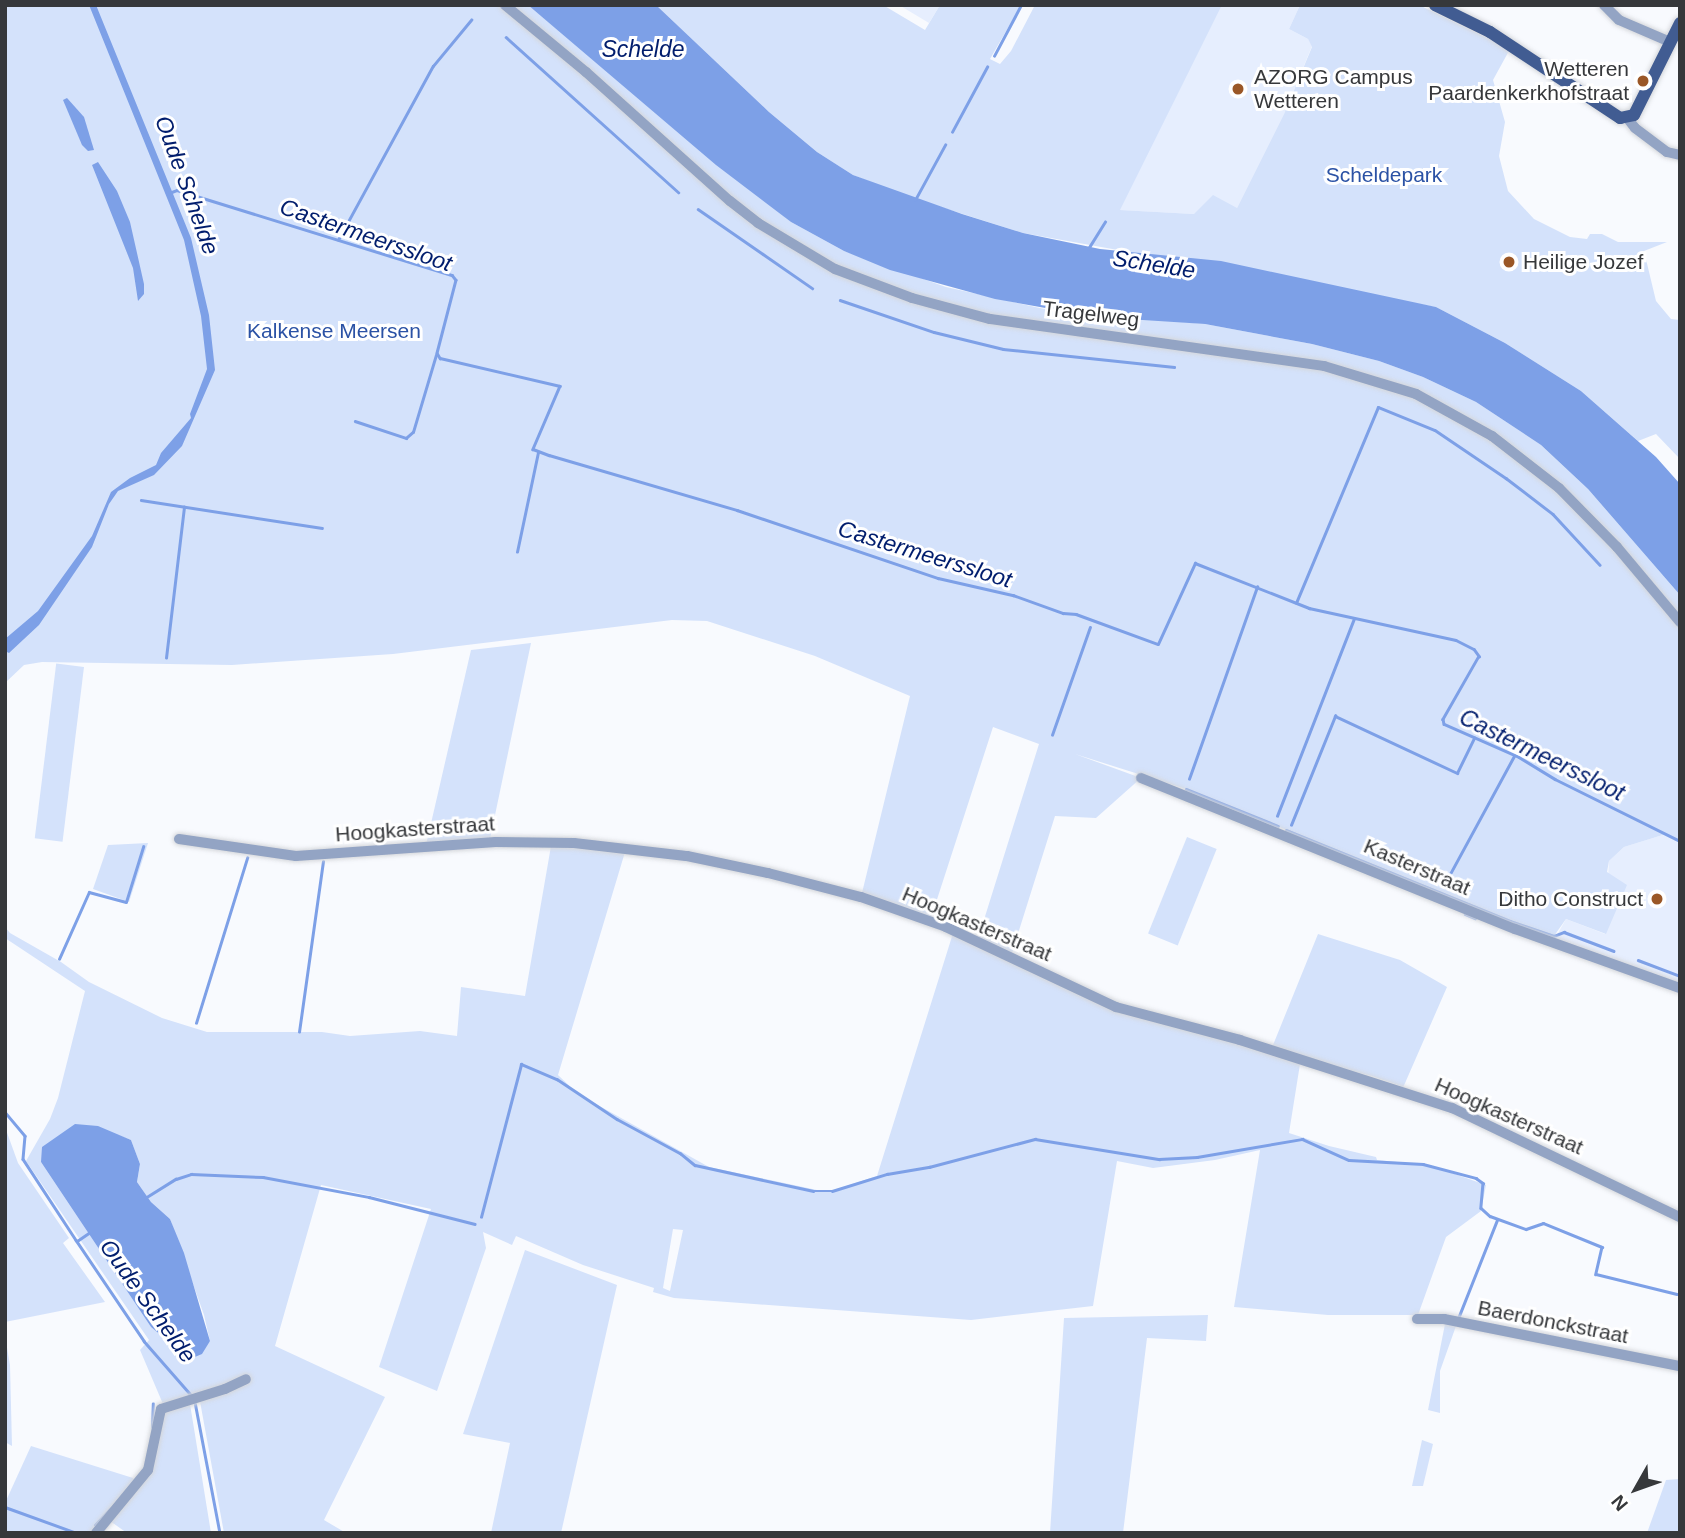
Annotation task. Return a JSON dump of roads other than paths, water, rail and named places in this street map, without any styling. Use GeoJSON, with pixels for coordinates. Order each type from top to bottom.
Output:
{"type":"FeatureCollection","features":[{"type":"Feature","properties":{"kind":"main road"},"geometry":{"type":"LineString","coordinates":[[1435,5],[1490,32],[1620,118],[1628,119],[1634,115],[1680,23]]}},
{"type":"Feature","properties":{"kind":"street","name":"Tragelweg"},"geometry":{"type":"LineString","coordinates":[[505,5],[586,72],[730,201],[792,245],[835,269],[902,295],[990,319],[1324,366],[1416,394],[1492,436],[1559,488],[1608,537],[1680,622]]}},
{"type":"Feature","properties":{"kind":"street"},"geometry":{"type":"LineString","coordinates":[[1604,5],[1619,20],[1670,42]]}},
{"type":"Feature","properties":{"kind":"street"},"geometry":{"type":"LineString","coordinates":[[1628,119],[1667,152],[1680,155]]}},
{"type":"Feature","properties":{"kind":"street","name":"Kasterstraat"},"geometry":{"type":"LineString","coordinates":[[1141,778],[1515,929],[1680,988]]}},
{"type":"Feature","properties":{"kind":"street","name":"Hoogkasterstraat"},"geometry":{"type":"LineString","coordinates":[[178,839],[296,856],[496,842],[574,843],[687,856],[861,897],[946,926],[1116,1007],[1240,1040],[1452,1108],[1680,1217]]}},
{"type":"Feature","properties":{"kind":"street","name":"Baerdonckstraat"},"geometry":{"type":"LineString","coordinates":[[1418,1319],[1444,1319],[1680,1366]]}},
{"type":"Feature","properties":{"kind":"street"},"geometry":{"type":"LineString","coordinates":[[96,1533],[148,1470],[162,1409],[225,1389],[246,1379]]}},
{"type":"Feature","properties":{"kind":"water"},"geometry":{"type":"Polygon","coordinates":[[[89,5],[96,5],[191,238],[209,315],[215,370],[182,446],[154,475],[118,491],[109,504],[92,547],[39,625],[9,653],[5,651],[5,639],[38,611],[92,536],[111,492],[130,478],[156,465],[161,453],[191,418],[190,414],[207,369],[201,316],[184,240],[89,5]]]}},
{"type":"Feature","properties":{"kind":"water","name":"Schelde"},"geometry":{"type":"Polygon","coordinates":[[[528,5],[656,5],[769,112],[817,152],[853,175],[962,214],[1023,233],[1100,249],[1221,261],[1436,307],[1505,343],[1581,391],[1656,457],[1680,484],[1680,595],[1588,489],[1541,445],[1476,402],[1423,377],[1379,361],[1312,344],[1205,324],[1096,317],[995,299],[890,270],[844,251],[791,222],[716,165],[528,5]]]}},
{"type":"Feature","properties":{"kind":"water"},"geometry":{"type":"Polygon","coordinates":[[[67,98],[84,117],[94,150],[88,151],[82,145],[63,100],[67,98]]]}},
{"type":"Feature","properties":{"kind":"water"},"geometry":{"type":"Polygon","coordinates":[[[98,162],[117,191],[130,222],[144,284],[144,294],[138,301],[133,268],[92,165],[98,162]]]}},
{"type":"Feature","properties":{"kind":"water"},"geometry":{"type":"Polygon","coordinates":[[[75,1124],[98,1126],[131,1140],[140,1164],[137,1182],[151,1202],[170,1219],[184,1253],[210,1341],[202,1354],[190,1359],[151,1327],[41,1162],[42,1147],[75,1124]]]}},
{"type":"Feature","properties":{"kind":"waterway"},"geometry":{"type":"LineString","coordinates":[[994,56],[1021,5]]}},
{"type":"Feature","properties":{"kind":"waterway"},"geometry":{"type":"LineString","coordinates":[[338,240],[433,66],[471,20]]}},
{"type":"Feature","properties":{"kind":"waterway"},"geometry":{"type":"LineString","coordinates":[[506,37],[678,192]]}},
{"type":"Feature","properties":{"kind":"waterway"},"geometry":{"type":"LineString","coordinates":[[952,132],[987,67]]}},
{"type":"Feature","properties":{"kind":"waterway"},"geometry":{"type":"LineString","coordinates":[[915,200],[945,145]]}},
{"type":"Feature","properties":{"kind":"waterway","name":"Castermeerssloot"},"geometry":{"type":"LineString","coordinates":[[169,193],[177,190],[452,275],[456,280],[437,353],[440,358],[560,386],[533,449],[549,455],[737,510],[938,578],[1013,595],[1063,613],[1076,614],[1158,644],[1195,563],[1309,608],[1456,640],[1474,649],[1479,656],[1443,719],[1444,724],[1519,757],[1555,779],[1680,841]]}},
{"type":"Feature","properties":{"kind":"waterway"},"geometry":{"type":"LineString","coordinates":[[698,209],[812,288]]}},
{"type":"Feature","properties":{"kind":"waterway"},"geometry":{"type":"LineString","coordinates":[[1088,249],[1105,222]]}},
{"type":"Feature","properties":{"kind":"waterway"},"geometry":{"type":"LineString","coordinates":[[840,300],[934,332],[1003,349],[1174,367]]}},
{"type":"Feature","properties":{"kind":"waterway"},"geometry":{"type":"LineString","coordinates":[[355,421],[406,438],[413,432],[436,355]]}},
{"type":"Feature","properties":{"kind":"waterway"},"geometry":{"type":"LineString","coordinates":[[1296,603],[1378,407],[1435,430],[1506,478],[1553,514],[1600,565]]}},
{"type":"Feature","properties":{"kind":"waterway"},"geometry":{"type":"LineString","coordinates":[[517,552],[538,452]]}},
{"type":"Feature","properties":{"kind":"waterway"},"geometry":{"type":"LineString","coordinates":[[141,500],[322,528]]}},
{"type":"Feature","properties":{"kind":"waterway"},"geometry":{"type":"LineString","coordinates":[[166,658],[184,507]]}},
{"type":"Feature","properties":{"kind":"waterway"},"geometry":{"type":"LineString","coordinates":[[1189,779],[1257,587]]}},
{"type":"Feature","properties":{"kind":"waterway"},"geometry":{"type":"LineString","coordinates":[[1277,816],[1354,619]]}},
{"type":"Feature","properties":{"kind":"waterway"},"geometry":{"type":"LineString","coordinates":[[1052,735],[1090,627]]}},
{"type":"Feature","properties":{"kind":"waterway"},"geometry":{"type":"LineString","coordinates":[[1291,825],[1335,716],[1457,773],[1474,738]]}},
{"type":"Feature","properties":{"kind":"waterway"},"geometry":{"type":"LineString","coordinates":[[1444,885],[1514,756]]}},
{"type":"Feature","properties":{"kind":"waterway"},"geometry":{"type":"LineString","coordinates":[[1186,789],[1278,826]]}},
{"type":"Feature","properties":{"kind":"waterway"},"geometry":{"type":"LineString","coordinates":[[1286,830],[1510,921],[1554,936],[1564,932],[1614,951]]}},
{"type":"Feature","properties":{"kind":"waterway"},"geometry":{"type":"LineString","coordinates":[[59,959],[89,892],[126,902],[143,847]]}},
{"type":"Feature","properties":{"kind":"waterway"},"geometry":{"type":"LineString","coordinates":[[196,1023],[247,858]]}},
{"type":"Feature","properties":{"kind":"waterway"},"geometry":{"type":"LineString","coordinates":[[299,1032],[323,862]]}},
{"type":"Feature","properties":{"kind":"waterway"},"geometry":{"type":"LineString","coordinates":[[1465,914],[1475,918]]}},
{"type":"Feature","properties":{"kind":"waterway"},"geometry":{"type":"LineString","coordinates":[[1638,960],[1680,976]]}},
{"type":"Feature","properties":{"kind":"waterway"},"geometry":{"type":"LineString","coordinates":[[481,1217],[521,1064],[557,1079],[617,1119],[680,1153],[695,1165],[813,1191],[832,1191],[887,1174],[929,1167],[1035,1139],[1159,1159],[1197,1157],[1302,1139],[1349,1160],[1423,1164],[1476,1178],[1483,1183],[1481,1208],[1490,1216],[1526,1229],[1543,1223],[1602,1247],[1596,1274],[1677,1294]]}},
{"type":"Feature","properties":{"kind":"waterway","name":"Oude Schelde"},"geometry":{"type":"LineString","coordinates":[[5,1112],[25,1136],[23,1159],[76,1240],[144,1341],[192,1396]]}},
{"type":"Feature","properties":{"kind":"waterway"},"geometry":{"type":"LineString","coordinates":[[145,1198],[176,1179],[191,1174],[263,1177],[369,1197],[475,1224]]}},
{"type":"Feature","properties":{"kind":"waterway"},"geometry":{"type":"LineString","coordinates":[[1459,1316],[1497,1220]]}},
{"type":"Feature","properties":{"kind":"waterway"},"geometry":{"type":"LineString","coordinates":[[77,1241],[89,1233]]}},
{"type":"Feature","properties":{"kind":"waterway","name":"Oude Schelde"},"geometry":{"type":"LineString","coordinates":[[195,1402],[220,1533]]}},
{"type":"Feature","properties":{"kind":"waterway"},"geometry":{"type":"LineString","coordinates":[[152,1427],[153,1404]]}},
{"type":"Feature","properties":{"kind":"waterway"},"geometry":{"type":"LineString","coordinates":[[5,1507],[77,1533]]}},
{"type":"Feature","properties":{"kind":"waterway"},"geometry":{"type":"LineString","coordinates":[[95,1525],[110,1509]]}},
{"type":"Feature","properties":{"kind":"place","name":"Wetteren Paardenkerkhofstraat"},"geometry":{"type":"Point","coordinates":[1643,81]}},
{"type":"Feature","properties":{"kind":"place","name":"AZORG Campus Wetteren"},"geometry":{"type":"Point","coordinates":[1238,89]}},
{"type":"Feature","properties":{"kind":"place","name":"Heilige Jozef"},"geometry":{"type":"Point","coordinates":[1509,262]}},
{"type":"Feature","properties":{"kind":"place","name":"Ditho Construct"},"geometry":{"type":"Point","coordinates":[1657,899]}},
{"type":"Feature","properties":{"kind":"park label","name":"Scheldepark"},"geometry":{"type":"Point","coordinates":[1384,175]}},
{"type":"Feature","properties":{"kind":"park label","name":"Kalkense Meersen"},"geometry":{"type":"Point","coordinates":[334,331]}}]}
